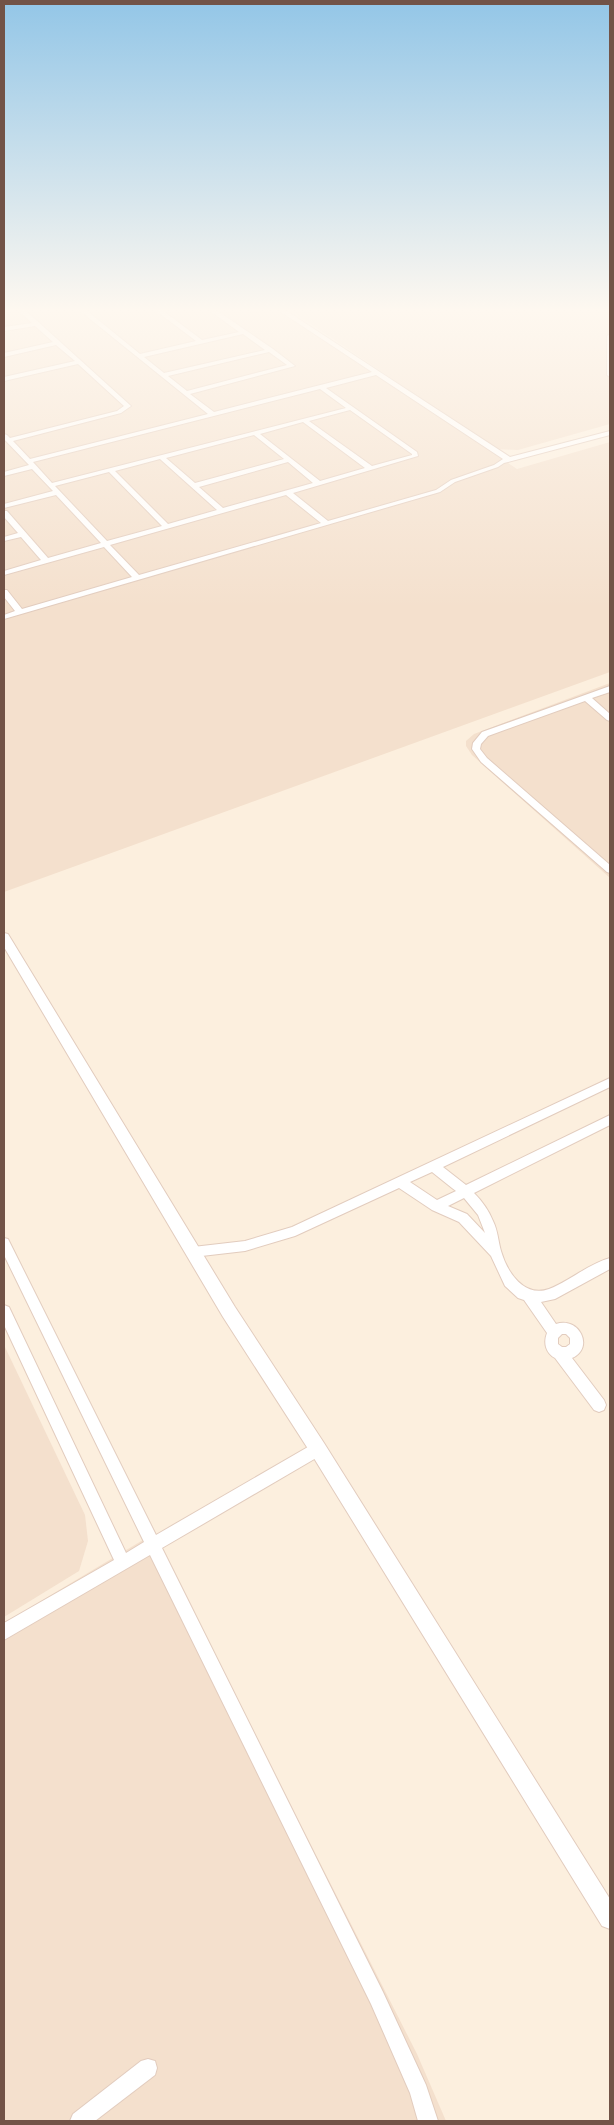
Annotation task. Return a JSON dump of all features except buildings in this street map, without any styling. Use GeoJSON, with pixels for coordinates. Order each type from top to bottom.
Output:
{"type":"FeatureCollection","features":[{"type":"Feature","properties":{"kind":"street"},"geometry":{"type":"LineString","coordinates":[[6,437],[125,409]]}},
{"type":"Feature","properties":{"kind":"street"},"geometry":{"type":"LineString","coordinates":[[206,409],[213,415]]}},
{"type":"Feature","properties":{"kind":"street"},"geometry":{"type":"LineString","coordinates":[[4,474],[31,464],[235,409]]}},
{"type":"Feature","properties":{"kind":"street"},"geometry":{"type":"LineString","coordinates":[[51,485],[347,409]]}},
{"type":"Feature","properties":{"kind":"street"},"geometry":{"type":"LineString","coordinates":[[4,573],[413,457],[415,454],[354,409]]}},
{"type":"Feature","properties":{"kind":"street"},"geometry":{"type":"LineString","coordinates":[[432,409],[510,460]]}},
{"type":"Feature","properties":{"kind":"street"},"geometry":{"type":"LineString","coordinates":[[304,420],[371,469]]}},
{"type":"Feature","properties":{"kind":"street"},"geometry":{"type":"LineString","coordinates":[[4,617],[438,491],[456,480],[510,460],[610,432]]}},
{"type":"Feature","properties":{"kind":"street"},"geometry":{"type":"LineString","coordinates":[[255,433],[319,484]]}},
{"type":"Feature","properties":{"kind":"street"},"geometry":{"type":"LineString","coordinates":[[6,437],[138,579]]}},
{"type":"Feature","properties":{"kind":"street"},"geometry":{"type":"LineString","coordinates":[[161,457],[222,511]]}},
{"type":"Feature","properties":{"kind":"street"},"geometry":{"type":"LineString","coordinates":[[193,486],[289,460]]}},
{"type":"Feature","properties":{"kind":"street"},"geometry":{"type":"LineString","coordinates":[[110,470],[167,527]]}},
{"type":"Feature","properties":{"kind":"street"},"geometry":{"type":"LineString","coordinates":[[4,506],[58,492]]}},
{"type":"Feature","properties":{"kind":"street"},"geometry":{"type":"LineString","coordinates":[[287,492],[326,523]]}},
{"type":"Feature","properties":{"kind":"street"},"geometry":{"type":"LineString","coordinates":[[4,513],[46,561]]}},
{"type":"Feature","properties":{"kind":"street"},"geometry":{"type":"LineString","coordinates":[[4,539],[22,534]]}},
{"type":"Feature","properties":{"kind":"street"},"geometry":{"type":"LineString","coordinates":[[4,592],[20,612]]}},
{"type":"Feature","properties":{"kind":"street"},"geometry":{"type":"LineString","coordinates":[[608,864],[484,760],[476,749],[476,743],[486,734],[610,689]]}},
{"type":"Feature","properties":{"kind":"street"},"geometry":{"type":"LineString","coordinates":[[586,698],[610,718]]}},
{"type":"Feature","properties":{"kind":"street"},"geometry":{"type":"LineString","coordinates":[[4,936],[229,1312],[318,1449],[610,1918]]}},
{"type":"Feature","properties":{"kind":"street"},"geometry":{"type":"LineString","coordinates":[[193,1252],[245,1246],[295,1232],[610,1082]]}},
{"type":"Feature","properties":{"kind":"street"},"geometry":{"type":"LineString","coordinates":[[436,1206],[610,1120]]}},
{"type":"Feature","properties":{"kind":"street"},"geometry":{"type":"LineString","coordinates":[[434,1166],[476,1200],[494,1237],[495,1252]]}},
{"type":"Feature","properties":{"kind":"street"},"geometry":{"type":"LineString","coordinates":[[400,1182],[436,1206],[463,1218],[495,1252],[510,1282],[523,1294],[529,1296],[550,1295],[610,1263]]}},
{"type":"Feature","properties":{"kind":"street"},"geometry":{"type":"LineString","coordinates":[[4,1243],[377,1998],[419,2092],[428,2121]]}},
{"type":"Feature","properties":{"kind":"street"},"geometry":{"type":"LineString","coordinates":[[529,1296],[554,1332]]}},
{"type":"Feature","properties":{"kind":"street"},"geometry":{"type":"LineString","coordinates":[[4,1311],[123,1563]]}},
{"type":"Feature","properties":{"kind":"street"},"geometry":{"type":"LineString","coordinates":[[554,1332],[563,1329],[568,1330],[573,1333],[578,1342],[578,1346],[571,1353],[560,1353]]}},
{"type":"Feature","properties":{"kind":"street"},"geometry":{"type":"LineString","coordinates":[[554,1332],[551,1341],[556,1350],[600,1405]]}},
{"type":"Feature","properties":{"kind":"street"},"geometry":{"type":"LineString","coordinates":[[4,1632],[318,1449]]}},
{"type":"Feature","properties":{"kind":"street"},"geometry":{"type":"LineString","coordinates":[[80,2121],[148,2068]]}},
{"type":"Feature","properties":{"kind":"shaded area"},"geometry":{"type":"Polygon","coordinates":[[[4,409],[427,409],[517,469],[610,442],[610,672],[4,892],[4,409]]]}},
{"type":"Feature","properties":{"kind":"shaded area"},"geometry":{"type":"Polygon","coordinates":[[[437,409],[610,409],[610,424],[518,450],[496,449],[437,409]]]}},
{"type":"Feature","properties":{"kind":"shaded area"},"geometry":{"type":"Polygon","coordinates":[[[610,683],[610,878],[472,755],[466,746],[466,741],[474,734],[610,683]]]}},
{"type":"Feature","properties":{"kind":"shaded area"},"geometry":{"type":"Polygon","coordinates":[[[4,1345],[85,1515],[88,1541],[79,1571],[4,1617],[4,1345]]]}},
{"type":"Feature","properties":{"kind":"shaded area"},"geometry":{"type":"Polygon","coordinates":[[[153,1534],[417,2054],[446,2121],[4,2121],[4,1623],[153,1534]]]}}]}
